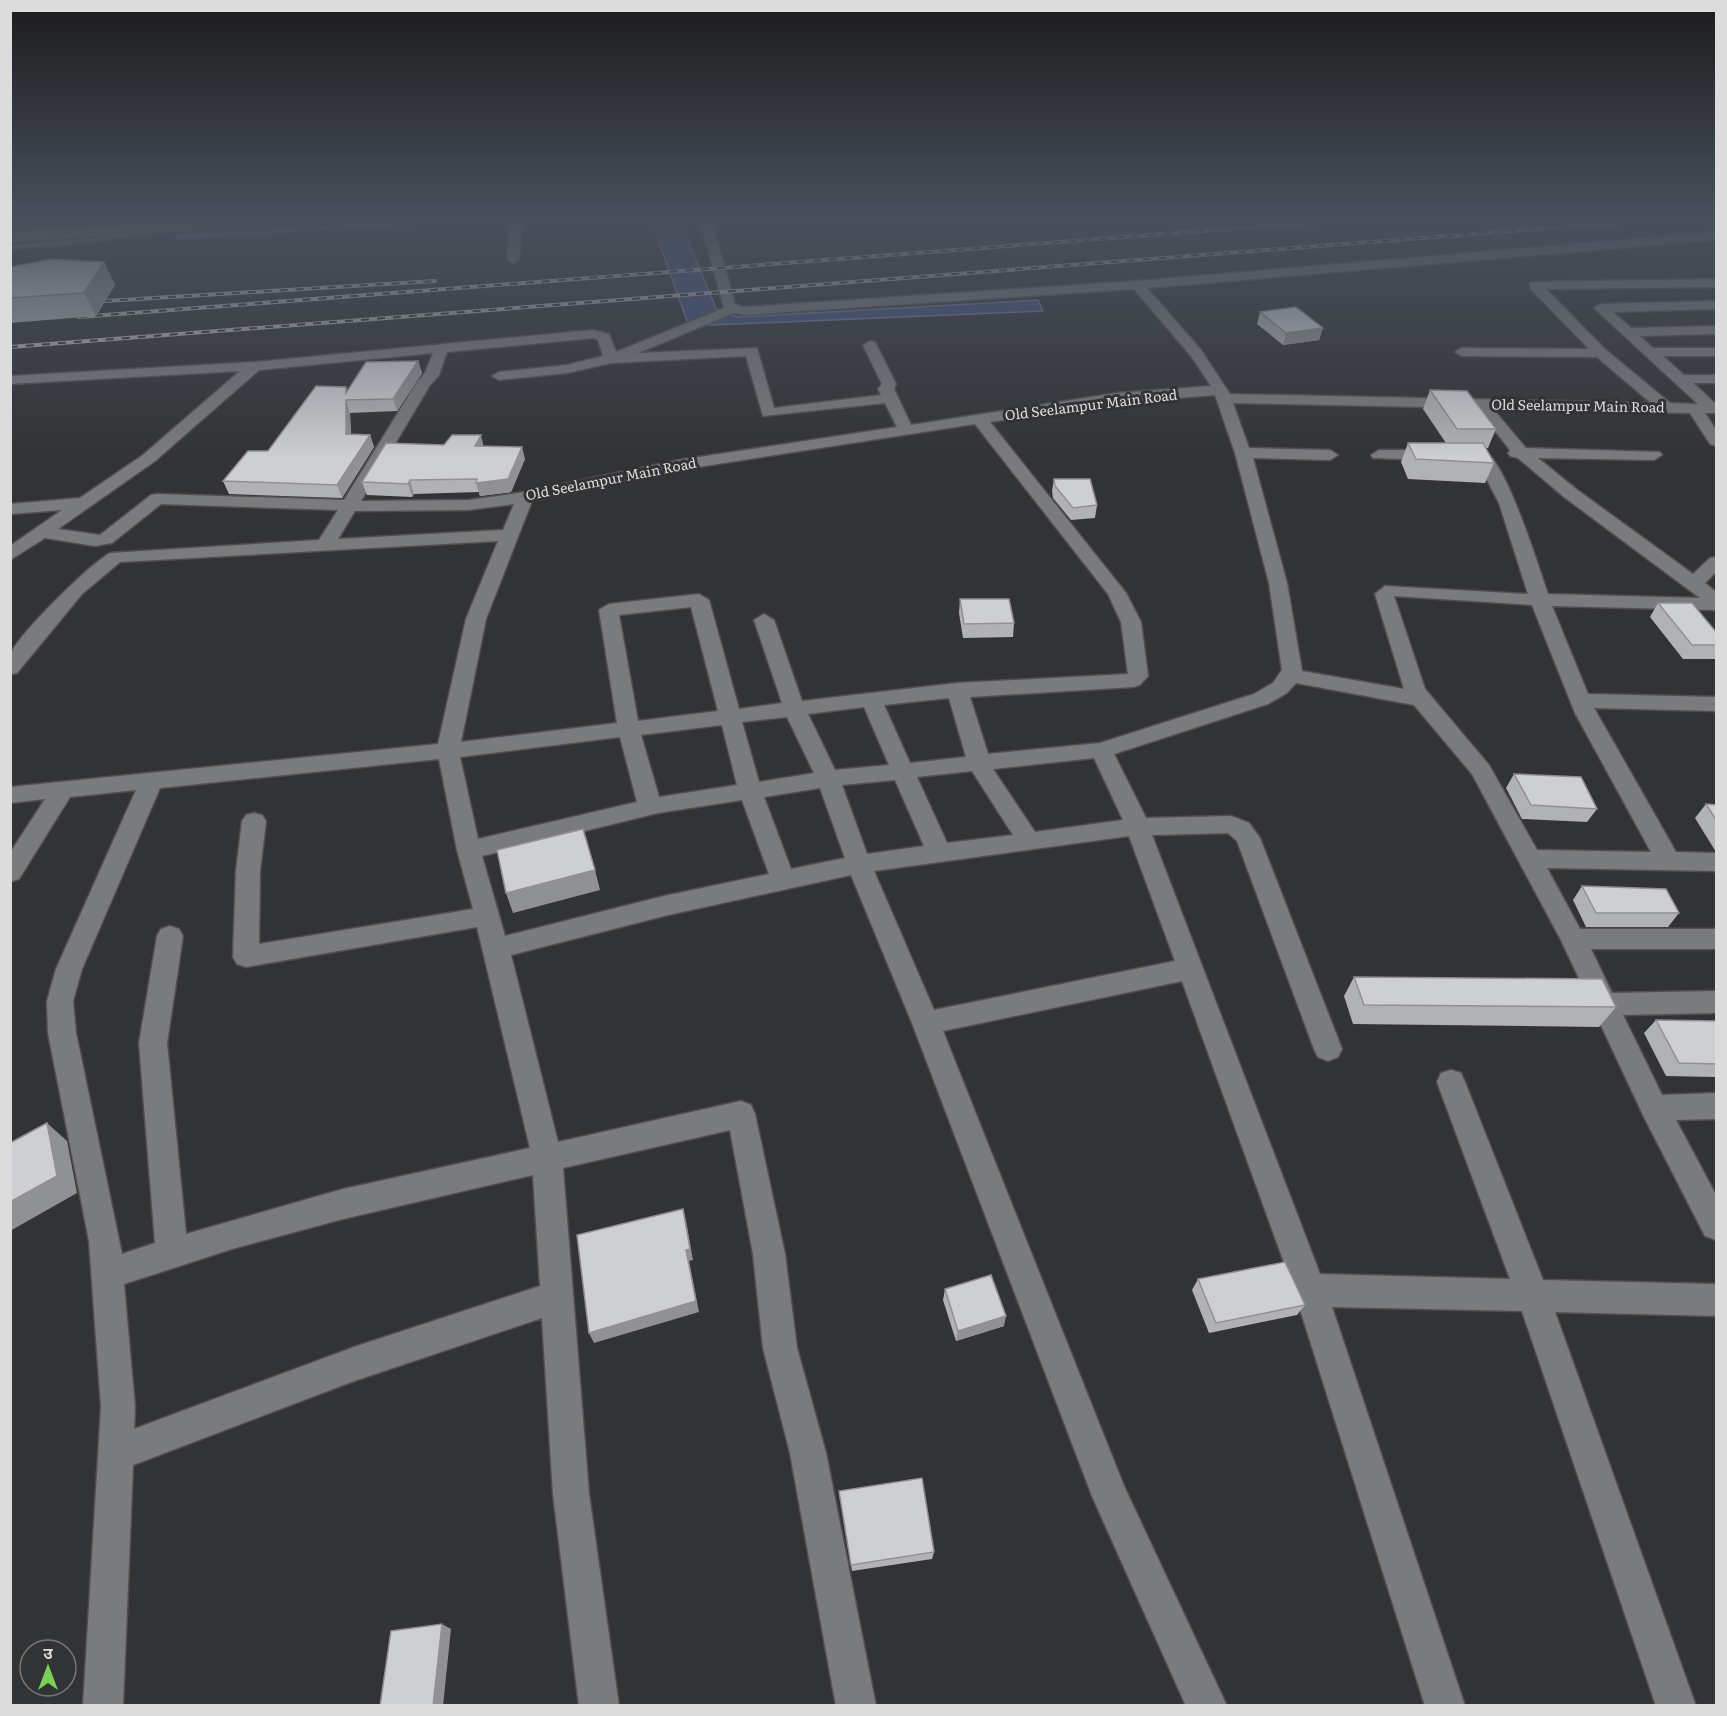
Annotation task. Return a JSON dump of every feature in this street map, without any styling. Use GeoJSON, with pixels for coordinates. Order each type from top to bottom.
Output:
{"type":"FeatureCollection","features":[{"type":"Feature","properties":{"kind":"street"},"geometry":{"type":"LineString","coordinates":[[727,298],[729,311]]}},
{"type":"Feature","properties":{"kind":"street"},"geometry":{"type":"LineString","coordinates":[[611,360],[729,311],[944,298]]}},
{"type":"Feature","properties":{"kind":"street"},"geometry":{"type":"LineString","coordinates":[[469,850],[650,807],[828,778],[1101,750],[1261,699],[1274,693],[1288,682],[1292,670],[1278,583],[1243,453],[1223,397],[1196,353],[1149,298]]}},
{"type":"Feature","properties":{"kind":"street"},"geometry":{"type":"LineString","coordinates":[[1548,298],[1601,353],[1665,407]]}},
{"type":"Feature","properties":{"kind":"street"},"geometry":{"type":"LineString","coordinates":[[1715,409],[1600,308],[1716,305]]}},
{"type":"Feature","properties":{"kind":"street"},"geometry":{"type":"LineString","coordinates":[[1627,332],[1716,330]]}},
{"type":"Feature","properties":{"kind":"street"},"geometry":{"type":"LineString","coordinates":[[10,380],[255,366],[593,334],[604,337],[611,360]]}},
{"type":"Feature","properties":{"kind":"street"},"geometry":{"type":"LineString","coordinates":[[870,345],[890,384],[886,389],[906,430]]}},
{"type":"Feature","properties":{"kind":"street"},"geometry":{"type":"LineString","coordinates":[[324,547],[424,382],[432,375],[441,350]]}},
{"type":"Feature","properties":{"kind":"street"},"geometry":{"type":"LineString","coordinates":[[499,376],[567,369],[611,360],[752,351],[768,413],[890,398]]}},
{"type":"Feature","properties":{"kind":"street"},"geometry":{"type":"LineString","coordinates":[[1462,352],[1601,353]]}},
{"type":"Feature","properties":{"kind":"street"},"geometry":{"type":"LineString","coordinates":[[1650,352],[1716,352]]}},
{"type":"Feature","properties":{"kind":"street"},"geometry":{"type":"LineString","coordinates":[[10,555],[150,458],[255,366]]}},
{"type":"Feature","properties":{"kind":"street"},"geometry":{"type":"LineString","coordinates":[[1681,379],[1716,379]]}},
{"type":"Feature","properties":{"kind":"street","name":"Old Seelampur Main Road"},"geometry":{"type":"LineString","coordinates":[[42,532],[101,541],[157,499],[348,506],[469,505],[525,497],[679,465],[1139,396],[1715,409]]}},
{"type":"Feature","properties":{"kind":"street"},"geometry":{"type":"LineString","coordinates":[[1482,405],[1521,453],[1584,504],[1694,583],[1716,603]]}},
{"type":"Feature","properties":{"kind":"street"},"geometry":{"type":"LineString","coordinates":[[1694,408],[1716,441]]}},
{"type":"Feature","properties":{"kind":"street"},"geometry":{"type":"LineString","coordinates":[[10,795],[448,751],[871,699],[957,690],[1123,682],[1138,676],[1131,622],[1117,593],[980,420]]}},
{"type":"Feature","properties":{"kind":"street"},"geometry":{"type":"LineString","coordinates":[[1243,453],[1330,454]]}},
{"type":"Feature","properties":{"kind":"street"},"geometry":{"type":"LineString","coordinates":[[1654,454],[1477,455],[1508,504],[1549,627],[1581,701],[1669,862]]}},
{"type":"Feature","properties":{"kind":"street"},"geometry":{"type":"LineString","coordinates":[[1378,455],[1448,455]]}},
{"type":"Feature","properties":{"kind":"street"},"geometry":{"type":"LineString","coordinates":[[525,497],[476,619],[448,751],[469,850],[547,1157],[555,1297],[571,1494],[599,1706]]}},
{"type":"Feature","properties":{"kind":"street"},"geometry":{"type":"LineString","coordinates":[[10,509],[84,504]]}},
{"type":"Feature","properties":{"kind":"street"},"geometry":{"type":"LineString","coordinates":[[10,668],[70,597],[105,563],[116,557],[511,536]]}},
{"type":"Feature","properties":{"kind":"street"},"geometry":{"type":"LineString","coordinates":[[1694,583],[1716,562]]}},
{"type":"Feature","properties":{"kind":"street"},"geometry":{"type":"LineString","coordinates":[[1716,603],[1540,600],[1385,591],[1420,699],[1481,770],[1573,939],[1654,1108],[1716,1225]]}},
{"type":"Feature","properties":{"kind":"street"},"geometry":{"type":"LineString","coordinates":[[650,807],[628,728],[609,610],[699,600],[750,791],[783,879]]}},
{"type":"Feature","properties":{"kind":"street"},"geometry":{"type":"LineString","coordinates":[[764,620],[795,710],[828,778],[859,864],[926,1023],[1110,1496],[1207,1706]]}},
{"type":"Feature","properties":{"kind":"street"},"geometry":{"type":"LineString","coordinates":[[1290,675],[1420,699]]}},
{"type":"Feature","properties":{"kind":"street"},"geometry":{"type":"LineString","coordinates":[[957,690],[979,763],[1029,841]]}},
{"type":"Feature","properties":{"kind":"street"},"geometry":{"type":"LineString","coordinates":[[871,699],[939,853]]}},
{"type":"Feature","properties":{"kind":"street"},"geometry":{"type":"LineString","coordinates":[[1581,701],[1716,704]]}},
{"type":"Feature","properties":{"kind":"street"},"geometry":{"type":"LineString","coordinates":[[1101,750],[1118,780],[1310,1290],[1445,1706]]}},
{"type":"Feature","properties":{"kind":"street"},"geometry":{"type":"LineString","coordinates":[[103,1706],[118,1407],[105,1241],[62,1033],[60,1001],[69,969],[151,782]]}},
{"type":"Feature","properties":{"kind":"street"},"geometry":{"type":"LineString","coordinates":[[10,873],[63,790]]}},
{"type":"Feature","properties":{"kind":"street"},"geometry":{"type":"LineString","coordinates":[[254,821],[248,871],[246,957],[487,916]]}},
{"type":"Feature","properties":{"kind":"street"},"geometry":{"type":"LineString","coordinates":[[496,949],[783,879],[859,864],[1136,827],[1231,824],[1241,829],[1248,838],[1328,1049]]}},
{"type":"Feature","properties":{"kind":"street"},"geometry":{"type":"LineString","coordinates":[[1528,859],[1716,862]]}},
{"type":"Feature","properties":{"kind":"street"},"geometry":{"type":"LineString","coordinates":[[170,936],[153,1043],[172,1254]]}},
{"type":"Feature","properties":{"kind":"street"},"geometry":{"type":"LineString","coordinates":[[1573,939],[1716,939]]}},
{"type":"Feature","properties":{"kind":"street"},"geometry":{"type":"LineString","coordinates":[[926,1023],[1188,969]]}},
{"type":"Feature","properties":{"kind":"street"},"geometry":{"type":"LineString","coordinates":[[1606,1004],[1716,1002]]}},
{"type":"Feature","properties":{"kind":"street"},"geometry":{"type":"LineString","coordinates":[[1451,1082],[1533,1296],[1676,1706]]}},
{"type":"Feature","properties":{"kind":"street"},"geometry":{"type":"LineString","coordinates":[[1654,1108],[1716,1106]]}},
{"type":"Feature","properties":{"kind":"street"},"geometry":{"type":"LineString","coordinates":[[108,1274],[232,1234],[332,1207],[741,1114],[769,1254],[780,1348],[808,1453],[856,1706]]}},
{"type":"Feature","properties":{"kind":"street"},"geometry":{"type":"LineString","coordinates":[[1310,1290],[1716,1300]]}},
{"type":"Feature","properties":{"kind":"street"},"geometry":{"type":"LineString","coordinates":[[114,1454],[354,1364],[555,1297]]}},
{"type":"Feature","properties":{"kind":"water"},"geometry":{"type":"Polygon","coordinates":[[[679,298],[712,298],[717,311],[738,317],[1038,300],[1043,311],[689,326],[679,298]]]}},
{"type":"Feature","properties":{"kind":"building"},"geometry":{"type":"Polygon","coordinates":[[[1296,307],[1323,328],[1286,333],[1260,312],[1296,307]]]}},
{"type":"Feature","properties":{"kind":"building"},"geometry":{"type":"Polygon","coordinates":[[[418,361],[393,399],[346,400],[346,434],[370,435],[337,485],[223,481],[248,451],[268,451],[316,386],[346,387],[346,393],[366,362],[418,361]]]}},
{"type":"Feature","properties":{"kind":"building"},"geometry":{"type":"Polygon","coordinates":[[[1430,390],[1467,391],[1496,429],[1457,429],[1430,390]]]}},
{"type":"Feature","properties":{"kind":"building"},"geometry":{"type":"Polygon","coordinates":[[[452,435],[481,435],[475,446],[522,447],[508,479],[476,483],[477,479],[410,480],[408,484],[362,482],[386,443],[444,445],[452,435]]]}},
{"type":"Feature","properties":{"kind":"building"},"geometry":{"type":"Polygon","coordinates":[[[1408,443],[1483,443],[1494,463],[1416,459],[1408,443]]]}},
{"type":"Feature","properties":{"kind":"building"},"geometry":{"type":"Polygon","coordinates":[[[1054,479],[1090,479],[1097,505],[1073,508],[1055,486],[1054,479]]]}},
{"type":"Feature","properties":{"kind":"building"},"geometry":{"type":"Polygon","coordinates":[[[960,599],[1009,599],[1014,623],[964,624],[960,599]]]}},
{"type":"Feature","properties":{"kind":"building"},"geometry":{"type":"Polygon","coordinates":[[[1658,603],[1692,603],[1716,632],[1716,645],[1692,645],[1658,603]]]}},
{"type":"Feature","properties":{"kind":"building"},"geometry":{"type":"Polygon","coordinates":[[[1514,774],[1581,777],[1597,809],[1531,805],[1514,774]]]}},
{"type":"Feature","properties":{"kind":"building"},"geometry":{"type":"Polygon","coordinates":[[[1706,804],[1716,805],[1716,820],[1706,804]]]}},
{"type":"Feature","properties":{"kind":"building"},"geometry":{"type":"Polygon","coordinates":[[[583,829],[595,870],[506,893],[497,850],[583,829]]]}},
{"type":"Feature","properties":{"kind":"building"},"geometry":{"type":"Polygon","coordinates":[[[1582,886],[1666,889],[1679,913],[1596,913],[1582,886]]]}},
{"type":"Feature","properties":{"kind":"building"},"geometry":{"type":"Polygon","coordinates":[[[1354,977],[1602,979],[1616,1007],[1364,1005],[1354,977]]]}},
{"type":"Feature","properties":{"kind":"building"},"geometry":{"type":"Polygon","coordinates":[[[1656,1020],[1716,1021],[1716,1064],[1679,1063],[1656,1020]]]}},
{"type":"Feature","properties":{"kind":"building"},"geometry":{"type":"Polygon","coordinates":[[[47,1123],[57,1176],[10,1202],[10,1143],[47,1123]]]}},
{"type":"Feature","properties":{"kind":"building"},"geometry":{"type":"Polygon","coordinates":[[[683,1209],[690,1249],[686,1250],[696,1301],[589,1333],[577,1235],[683,1209]]]}},
{"type":"Feature","properties":{"kind":"building"},"geometry":{"type":"Polygon","coordinates":[[[1285,1262],[1305,1305],[1216,1323],[1198,1279],[1285,1262]]]}},
{"type":"Feature","properties":{"kind":"building"},"geometry":{"type":"Polygon","coordinates":[[[991,1275],[1006,1316],[958,1331],[945,1289],[991,1275]]]}},
{"type":"Feature","properties":{"kind":"building"},"geometry":{"type":"Polygon","coordinates":[[[922,1478],[934,1552],[851,1565],[839,1491],[922,1478]]]}},
{"type":"Feature","properties":{"kind":"building"},"geometry":{"type":"Polygon","coordinates":[[[442,1624],[433,1706],[380,1706],[391,1631],[442,1624]]]}},
{"type":"Feature","properties":{"kind":"railway"},"geometry":{"type":"LineString","coordinates":[[88,302],[153,298]]}},
{"type":"Feature","properties":{"kind":"railway"},"geometry":{"type":"LineString","coordinates":[[79,317],[326,298]]}},
{"type":"Feature","properties":{"kind":"railway"},"geometry":{"type":"LineString","coordinates":[[10,347],[644,298]]}}]}
